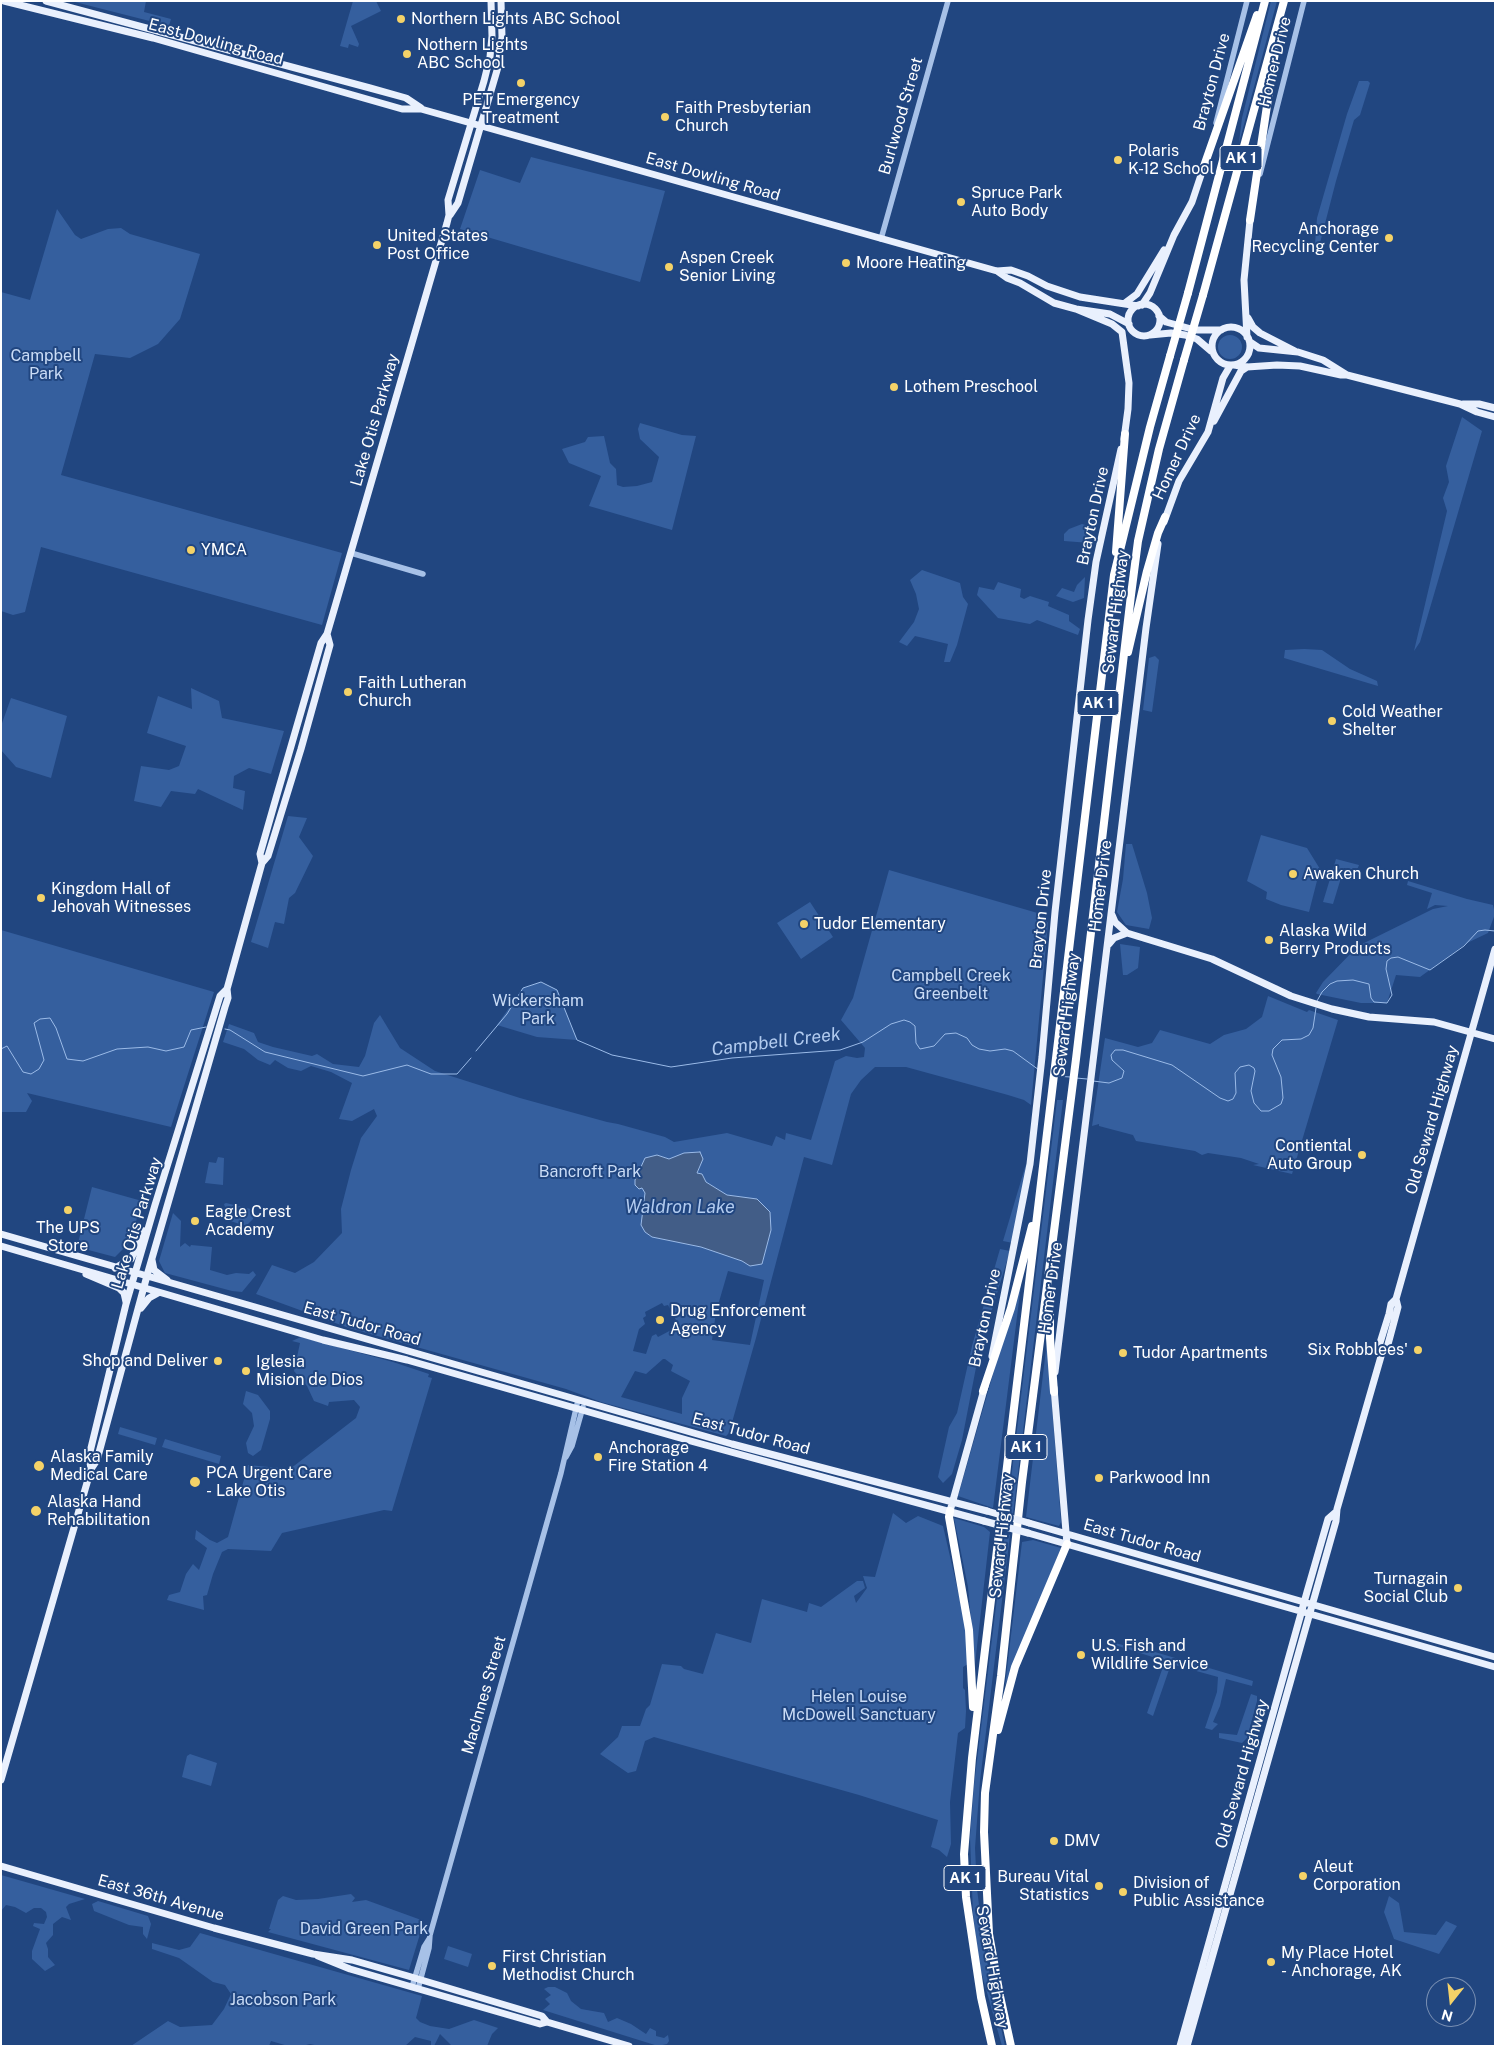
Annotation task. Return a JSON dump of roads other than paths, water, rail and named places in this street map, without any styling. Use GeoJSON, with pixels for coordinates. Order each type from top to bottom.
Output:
{"type":"FeatureCollection","features":[{"type":"Feature","properties":{"kind":"highway"},"geometry":{"type":"LineString","coordinates":[[1204,166],[1263,1]]}},
{"type":"Feature","properties":{"kind":"highway","name":"Seward Highway"},"geometry":{"type":"LineString","coordinates":[[992,2046],[974,1961],[966,1898],[964,1854],[972,1758],[1020,1371],[1038,1200],[1046,1152],[1114,575],[1150,427],[1188,293],[1263,1]]}},
{"type":"Feature","properties":{"kind":"highway","name":"Seward Highway"},"geometry":{"type":"LineString","coordinates":[[1011,2046],[1000,1996],[990,1934],[984,1832],[985,1793],[1138,541],[1184,360],[1284,1]]}},
{"type":"Feature","properties":{"kind":"highway"},"geometry":{"type":"LineString","coordinates":[[1250,220],[1280,20]]}},
{"type":"Feature","properties":{"kind":"highway"},"geometry":{"type":"LineString","coordinates":[[1114,575],[1125,434]]}},
{"type":"Feature","properties":{"kind":"highway"},"geometry":{"type":"LineString","coordinates":[[1120,688],[1147,571],[1158,533],[1165,517]]}},
{"type":"Feature","properties":{"kind":"highway"},"geometry":{"type":"LineString","coordinates":[[983,1391],[1011,1308],[1038,1200]]}},
{"type":"Feature","properties":{"kind":"highway"},"geometry":{"type":"LineString","coordinates":[[1050,1265],[1050,1338],[1054,1392]]}},
{"type":"Feature","properties":{"kind":"highway"},"geometry":{"type":"LineString","coordinates":[[950,1511],[949,1517],[969,1630],[973,1692],[972,1758]]}},
{"type":"Feature","properties":{"kind":"highway"},"geometry":{"type":"LineString","coordinates":[[985,1793],[1003,1706],[1015,1667],[1067,1544]]}},
{"type":"Feature","properties":{"kind":"main road","name":"East Dowling Road"},"geometry":{"type":"LineString","coordinates":[[4,1],[162,41],[402,109],[421,108]]}},
{"type":"Feature","properties":{"kind":"main road","name":"East Dowling Road"},"geometry":{"type":"LineString","coordinates":[[46,1],[406,98],[421,108],[471,123],[997,271],[1054,302],[1076,309],[1110,314],[1129,325]]}},
{"type":"Feature","properties":{"kind":"main road","name":"Lake Otis Parkway"},"geometry":{"type":"LineString","coordinates":[[450,215],[448,200],[490,56],[492,36],[491,1]]}},
{"type":"Feature","properties":{"kind":"main road","name":"Lake Otis Parkway"},"geometry":{"type":"LineString","coordinates":[[90,1469],[97,1460],[136,1315],[222,1020],[228,998],[227,989],[262,863],[260,854],[321,643],[327,634],[450,215],[458,203],[482,126],[501,53],[501,1]]}},
{"type":"Feature","properties":{"kind":"main road","name":"Brayton Drive"},"geometry":{"type":"LineString","coordinates":[[1140,305],[1155,283],[1174,235],[1192,202],[1204,166]]}},
{"type":"Feature","properties":{"kind":"main road","name":"Homer Drive"},"geometry":{"type":"LineString","coordinates":[[1249,340],[1244,280],[1250,220]]}},
{"type":"Feature","properties":{"kind":"main road"},"geometry":{"type":"LineString","coordinates":[[1126,303],[1137,294],[1174,235]]}},
{"type":"Feature","properties":{"kind":"main road","name":"East Dowling Road"},"geometry":{"type":"LineString","coordinates":[[997,271],[1011,270],[1055,289],[1080,297],[1140,305]]}},
{"type":"Feature","properties":{"kind":"main road"},"geometry":{"type":"LineString","coordinates":[[1347,375],[1323,360],[1298,352],[1259,348],[1238,328],[1195,330],[1166,322],[1154,309],[1140,305],[1130,312],[1129,325],[1136,334],[1145,336],[1171,333],[1198,339],[1212,352],[1218,361],[1232,366],[1300,366],[1327,373],[1347,375],[1460,404],[1477,412],[1495,417]]}},
{"type":"Feature","properties":{"kind":"main road"},"geometry":{"type":"LineString","coordinates":[[1076,309],[1112,324],[1122,332],[1124,340]]}},
{"type":"Feature","properties":{"kind":"main road"},"geometry":{"type":"LineString","coordinates":[[1145,336],[1157,329],[1159,316]]}},
{"type":"Feature","properties":{"kind":"main road"},"geometry":{"type":"LineString","coordinates":[[1247,317],[1253,327],[1260,333],[1286,344],[1298,352]]}},
{"type":"Feature","properties":{"kind":"main road","name":"Brayton Drive"},"geometry":{"type":"LineString","coordinates":[[950,1511],[983,1391],[1030,1164],[1055,912],[1096,562],[1125,434],[1129,384],[1124,340],[1129,325]]}},
{"type":"Feature","properties":{"kind":"main road"},"geometry":{"type":"LineString","coordinates":[[1212,352],[1214,337],[1221,330]]}},
{"type":"Feature","properties":{"kind":"main road"},"geometry":{"type":"LineString","coordinates":[[1232,366],[1245,360],[1250,349],[1249,340]]}},
{"type":"Feature","properties":{"kind":"main road","name":"Homer Drive"},"geometry":{"type":"LineString","coordinates":[[1067,1544],[1054,1392],[1057,1351],[1094,1062],[1152,572],[1165,517],[1179,482],[1208,432],[1223,378],[1232,366]]}},
{"type":"Feature","properties":{"kind":"main road"},"geometry":{"type":"LineString","coordinates":[[1208,432],[1241,371],[1247,367]]}},
{"type":"Feature","properties":{"kind":"main road"},"geometry":{"type":"LineString","coordinates":[[1460,404],[1479,404],[1495,408]]}},
{"type":"Feature","properties":{"kind":"main road"},"geometry":{"type":"LineString","coordinates":[[1111,913],[1115,922],[1127,933],[1212,959],[1301,999],[1332,1009],[1369,1017],[1434,1022],[1495,1039]]}},
{"type":"Feature","properties":{"kind":"main road"},"geometry":{"type":"LineString","coordinates":[[1107,948],[1114,938],[1127,933]]}},
{"type":"Feature","properties":{"kind":"main road","name":"Old Seward Highway"},"geometry":{"type":"LineString","coordinates":[[1186,2046],[1313,1605],[1336,1521],[1336,1512],[1382,1353],[1387,1348],[1394,1324],[1398,1307],[1396,1300],[1495,949]]}},
{"type":"Feature","properties":{"kind":"main road","name":"Lake Otis Parkway"},"geometry":{"type":"LineString","coordinates":[[1,1780],[90,1469],[89,1456],[126,1304],[220,996],[227,989]]}},
{"type":"Feature","properties":{"kind":"main road"},"geometry":{"type":"LineString","coordinates":[[116,1268],[131,1259],[142,1234],[150,1223]]}},
{"type":"Feature","properties":{"kind":"main road","name":"East Tudor Road"},"geometry":{"type":"LineString","coordinates":[[1,1234],[732,1444],[953,1501],[1495,1657]]}},
{"type":"Feature","properties":{"kind":"main road","name":"East Tudor Road"},"geometry":{"type":"LineString","coordinates":[[1,1246],[323,1340],[407,1360],[730,1452],[950,1511],[1495,1667]]}},
{"type":"Feature","properties":{"kind":"main road"},"geometry":{"type":"LineString","coordinates":[[152,1260],[154,1268],[158,1273],[175,1285]]}},
{"type":"Feature","properties":{"kind":"main road"},"geometry":{"type":"LineString","coordinates":[[77,1269],[96,1280],[119,1288],[124,1293],[126,1304]]}},
{"type":"Feature","properties":{"kind":"main road"},"geometry":{"type":"LineString","coordinates":[[136,1315],[149,1298],[159,1293]]}},
{"type":"Feature","properties":{"kind":"main road","name":"Old Seward Highway"},"geometry":{"type":"LineString","coordinates":[[1382,1353],[1380,1346],[1391,1304],[1396,1300]]}},
{"type":"Feature","properties":{"kind":"main road"},"geometry":{"type":"LineString","coordinates":[[1389,1314],[1394,1324]]}},
{"type":"Feature","properties":{"kind":"main road"},"geometry":{"type":"LineString","coordinates":[[106,1390],[108,1399],[105,1414],[108,1420]]}},
{"type":"Feature","properties":{"kind":"main road"},"geometry":{"type":"LineString","coordinates":[[97,1460],[96,1450],[100,1434],[98,1424]]}},
{"type":"Feature","properties":{"kind":"main road","name":"Old Seward Highway"},"geometry":{"type":"LineString","coordinates":[[1180,2046],[1328,1519],[1336,1512]]}},
{"type":"Feature","properties":{"kind":"main road","name":"East 36th Avenue"},"geometry":{"type":"LineString","coordinates":[[1,1866],[214,1928],[313,1954],[346,1958],[418,1978],[542,2016],[547,2022]]}},
{"type":"Feature","properties":{"kind":"main road","name":"East 36th Avenue"},"geometry":{"type":"LineString","coordinates":[[313,1954],[344,1968],[540,2024],[547,2022],[629,2046]]}},
{"type":"Feature","properties":{"kind":"street","name":"Burlwood Street"},"geometry":{"type":"LineString","coordinates":[[881,238],[948,1]]}},
{"type":"Feature","properties":{"kind":"street","name":"Brayton Drive"},"geometry":{"type":"LineString","coordinates":[[1204,166],[1247,1]]}},
{"type":"Feature","properties":{"kind":"street","name":"Homer Drive"},"geometry":{"type":"LineString","coordinates":[[1250,220],[1304,1]]}},
{"type":"Feature","properties":{"kind":"street"},"geometry":{"type":"LineString","coordinates":[[351,554],[423,574]]}},
{"type":"Feature","properties":{"kind":"street","name":"MacInnes Street"},"geometry":{"type":"LineString","coordinates":[[415,1988],[429,1948],[429,1939],[566,1446],[581,1401]]}},
{"type":"Feature","properties":{"kind":"water","name":"Waldron Lake"},"geometry":{"type":"Polygon","coordinates":[[[700,1152],[703,1159],[697,1173],[702,1174],[706,1182],[727,1195],[757,1199],[770,1212],[771,1230],[762,1264],[750,1266],[742,1261],[701,1247],[652,1237],[645,1232],[641,1225],[645,1193],[642,1188],[639,1189],[635,1185],[635,1180],[645,1158],[657,1155],[669,1159],[684,1153],[700,1152]]]}},
{"type":"Feature","properties":{"kind":"waterway","name":"Campbell Creek"},"geometry":{"type":"LineString","coordinates":[[1317,1001],[1330,984],[1337,981],[1353,980],[1369,984],[1371,998],[1374,1002],[1387,1003],[1392,995],[1386,969],[1387,961],[1391,958],[1398,957],[1430,970],[1464,946],[1478,931],[1495,931]]}},
{"type":"Feature","properties":{"kind":"waterway","name":"Campbell Creek"},"geometry":{"type":"LineString","coordinates":[[476,1051],[507,1014],[523,988],[541,982],[557,990],[577,1040],[612,1055],[671,1067],[732,1058],[840,1050],[863,1042],[891,1024],[904,1020],[915,1026],[916,1043],[920,1049],[934,1046],[945,1034],[956,1033],[967,1038],[972,1045],[979,1049],[990,1051],[1005,1049],[1013,1051],[1039,1070]]}},
{"type":"Feature","properties":{"kind":"waterway","name":"Campbell Creek"},"geometry":{"type":"LineString","coordinates":[[1093,1081],[1109,1083],[1122,1078],[1124,1071],[1112,1060],[1111,1055],[1115,1050],[1123,1050],[1172,1065],[1220,1098],[1228,1101],[1233,1099],[1236,1093],[1235,1073],[1240,1067],[1249,1065],[1255,1071],[1251,1091],[1254,1103],[1261,1111],[1269,1111],[1281,1104],[1283,1098],[1281,1077],[1272,1055],[1273,1049],[1282,1040],[1301,1039],[1309,1035],[1313,1028],[1316,1008]]}},
{"type":"Feature","properties":{"kind":"waterway","name":"Campbell Creek"},"geometry":{"type":"LineString","coordinates":[[1,1049],[7,1046],[23,1072],[31,1074],[39,1069],[44,1060],[34,1023],[40,1019],[50,1018],[56,1028],[67,1059],[83,1061],[117,1049],[148,1047],[166,1051],[184,1047],[191,1030],[206,1027]]}},
{"type":"Feature","properties":{"kind":"waterway","name":"Campbell Creek"},"geometry":{"type":"LineString","coordinates":[[225,1029],[230,1030],[265,1052],[363,1076],[407,1065],[431,1074],[457,1074],[471,1058]]}},
{"type":"Feature","properties":{"kind":"waterway","name":"Campbell Creek"},"geometry":{"type":"LineString","coordinates":[[1056,1076],[1070,1077]]}},
{"type":"Feature","properties":{"kind":"waterway","name":"Campbell Creek"},"geometry":{"type":"LineString","coordinates":[[1076,1078],[1087,1079]]}},
{"type":"Feature","properties":{"kind":"place","name":"Northern Lights ABC School"},"geometry":{"type":"Point","coordinates":[401,19]}},
{"type":"Feature","properties":{"kind":"place","name":"Nothern Lights ABC School"},"geometry":{"type":"Point","coordinates":[407,54]}},
{"type":"Feature","properties":{"kind":"place","name":"PET Emergency Treatment"},"geometry":{"type":"Point","coordinates":[521,83]}},
{"type":"Feature","properties":{"kind":"place","name":"Faith Presbyterian Church"},"geometry":{"type":"Point","coordinates":[665,117]}},
{"type":"Feature","properties":{"kind":"place","name":"Polaris K-12 School"},"geometry":{"type":"Point","coordinates":[1118,160]}},
{"type":"Feature","properties":{"kind":"place","name":"Spruce Park Auto Body"},"geometry":{"type":"Point","coordinates":[961,202]}},
{"type":"Feature","properties":{"kind":"place","name":"Anchorage Recycling Center"},"geometry":{"type":"Point","coordinates":[1389,238]}},
{"type":"Feature","properties":{"kind":"place","name":"United States Post Office"},"geometry":{"type":"Point","coordinates":[377,245]}},
{"type":"Feature","properties":{"kind":"place","name":"Moore Heating"},"geometry":{"type":"Point","coordinates":[846,263]}},
{"type":"Feature","properties":{"kind":"place","name":"Aspen Creek Senior Living"},"geometry":{"type":"Point","coordinates":[669,267]}},
{"type":"Feature","properties":{"kind":"place","name":"Lothem Preschool"},"geometry":{"type":"Point","coordinates":[894,387]}},
{"type":"Feature","properties":{"kind":"place","name":"YMCA"},"geometry":{"type":"Point","coordinates":[191,550]}},
{"type":"Feature","properties":{"kind":"place","name":"Faith Lutheran Church"},"geometry":{"type":"Point","coordinates":[348,692]}},
{"type":"Feature","properties":{"kind":"place","name":"Cold Weather Shelter"},"geometry":{"type":"Point","coordinates":[1332,721]}},
{"type":"Feature","properties":{"kind":"place","name":"Awaken Church"},"geometry":{"type":"Point","coordinates":[1293,874]}},
{"type":"Feature","properties":{"kind":"place","name":"Kingdom Hall of Jehovah Witnesses"},"geometry":{"type":"Point","coordinates":[41,898]}},
{"type":"Feature","properties":{"kind":"place","name":"Tudor Elementary"},"geometry":{"type":"Point","coordinates":[804,924]}},
{"type":"Feature","properties":{"kind":"place","name":"Alaska Wild Berry Products"},"geometry":{"type":"Point","coordinates":[1269,940]}},
{"type":"Feature","properties":{"kind":"place","name":"Contiental Auto Group"},"geometry":{"type":"Point","coordinates":[1362,1155]}},
{"type":"Feature","properties":{"kind":"place","name":"The UPS Store"},"geometry":{"type":"Point","coordinates":[68,1210]}},
{"type":"Feature","properties":{"kind":"place","name":"Eagle Crest Academy"},"geometry":{"type":"Point","coordinates":[195,1221]}},
{"type":"Feature","properties":{"kind":"place","name":"Drug Enforcement Agency"},"geometry":{"type":"Point","coordinates":[660,1320]}},
{"type":"Feature","properties":{"kind":"place","name":"Six Robblees'"},"geometry":{"type":"Point","coordinates":[1418,1350]}},
{"type":"Feature","properties":{"kind":"place","name":"Tudor Apartments"},"geometry":{"type":"Point","coordinates":[1123,1353]}},
{"type":"Feature","properties":{"kind":"place","name":"Shop and Deliver"},"geometry":{"type":"Point","coordinates":[218,1361]}},
{"type":"Feature","properties":{"kind":"place","name":"Iglesia Mision de Dios"},"geometry":{"type":"Point","coordinates":[246,1371]}},
{"type":"Feature","properties":{"kind":"place","name":"Anchorage Fire Station 4"},"geometry":{"type":"Point","coordinates":[598,1457]}},
{"type":"Feature","properties":{"kind":"place","name":"Alaska Family Medical Care"},"geometry":{"type":"Point","coordinates":[39,1466]}},
{"type":"Feature","properties":{"kind":"place","name":"Parkwood Inn"},"geometry":{"type":"Point","coordinates":[1099,1478]}},
{"type":"Feature","properties":{"kind":"place","name":"PCA Urgent Care - Lake Otis"},"geometry":{"type":"Point","coordinates":[195,1482]}},
{"type":"Feature","properties":{"kind":"place","name":"Alaska Hand Rehabilitation"},"geometry":{"type":"Point","coordinates":[36,1511]}},
{"type":"Feature","properties":{"kind":"place","name":"Turnagain Social Club"},"geometry":{"type":"Point","coordinates":[1458,1588]}},
{"type":"Feature","properties":{"kind":"place","name":"U.S. Fish and Wildlife Service"},"geometry":{"type":"Point","coordinates":[1081,1655]}},
{"type":"Feature","properties":{"kind":"place","name":"DMV"},"geometry":{"type":"Point","coordinates":[1054,1841]}},
{"type":"Feature","properties":{"kind":"place","name":"Aleut Corporation"},"geometry":{"type":"Point","coordinates":[1303,1876]}},
{"type":"Feature","properties":{"kind":"place","name":"Bureau Vital Statistics"},"geometry":{"type":"Point","coordinates":[1099,1886]}},
{"type":"Feature","properties":{"kind":"place","name":"Division of Public Assistance"},"geometry":{"type":"Point","coordinates":[1123,1892]}},
{"type":"Feature","properties":{"kind":"place","name":"My Place Hotel - Anchorage, AK"},"geometry":{"type":"Point","coordinates":[1271,1962]}},
{"type":"Feature","properties":{"kind":"place","name":"First Christian Methodist Church"},"geometry":{"type":"Point","coordinates":[492,1966]}},
{"type":"Feature","properties":{"kind":"park label","name":"Campbell Park"},"geometry":{"type":"Point","coordinates":[46,365]}},
{"type":"Feature","properties":{"kind":"park label","name":"Campbell Creek Greenbelt"},"geometry":{"type":"Point","coordinates":[951,985]}},
{"type":"Feature","properties":{"kind":"park label","name":"Wickersham Park"},"geometry":{"type":"Point","coordinates":[538,1010]}},
{"type":"Feature","properties":{"kind":"park label","name":"Bancroft Park"},"geometry":{"type":"Point","coordinates":[590,1172]}},
{"type":"Feature","properties":{"kind":"park label","name":"Helen Louise McDowell Sanctuary"},"geometry":{"type":"Point","coordinates":[859,1706]}},
{"type":"Feature","properties":{"kind":"park label","name":"David Green Park"},"geometry":{"type":"Point","coordinates":[364,1929]}},
{"type":"Feature","properties":{"kind":"park label","name":"Jacobson Park"},"geometry":{"type":"Point","coordinates":[283,2000]}}]}
